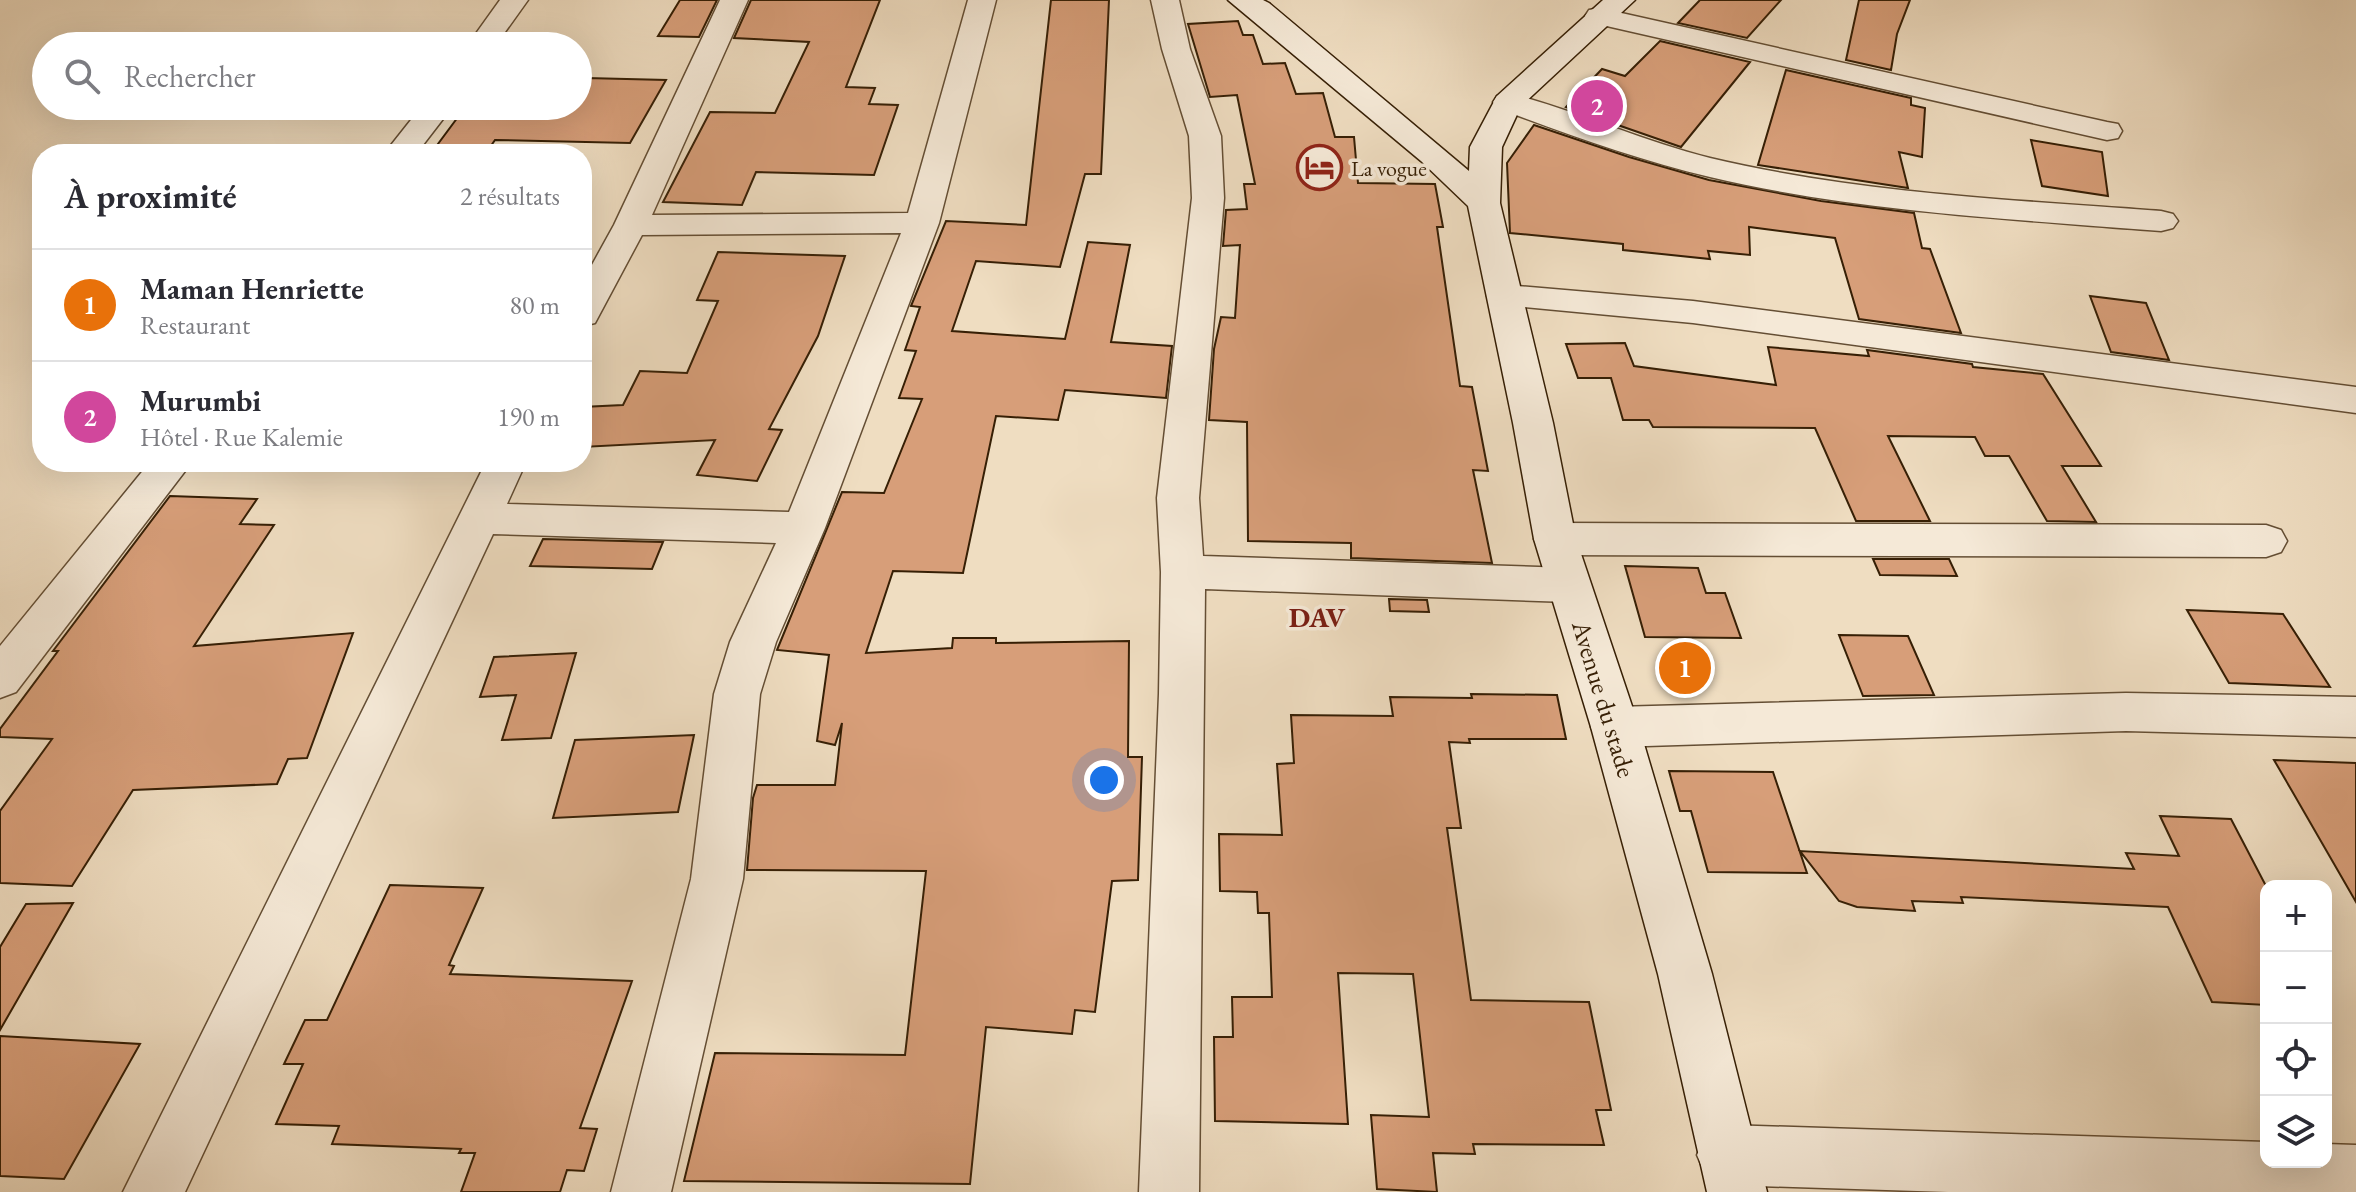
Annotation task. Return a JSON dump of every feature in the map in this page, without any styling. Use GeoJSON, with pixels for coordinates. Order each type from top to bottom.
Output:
{"type":"FeatureCollection","features":[{"type":"Feature","properties":{"kind":"street"},"geometry":{"type":"LineString","coordinates":[[491,32],[514,0]]}},
{"type":"Feature","properties":{"kind":"street"},"geometry":{"type":"LineString","coordinates":[[592,297],[631,225],[734,0]]}},
{"type":"Feature","properties":{"kind":"street"},"geometry":{"type":"LineString","coordinates":[[641,1192],[717,879],[737,694],[753,642],[804,528],[922,223],[982,0]]}},
{"type":"Feature","properties":{"kind":"street"},"geometry":{"type":"LineString","coordinates":[[1165,0],[1176,49],[1205,136],[1208,198],[1178,498],[1183,572],[1169,1192]]}},
{"type":"Feature","properties":{"kind":"street"},"geometry":{"type":"LineString","coordinates":[[1242,0],[1259,9],[1432,154],[1484,203]]}},
{"type":"Feature","properties":{"kind":"street"},"geometry":{"type":"LineString","coordinates":[[2107,131],[1610,8],[1508,102],[1619,142],[1737,173],[1864,195],[2161,221]]}},
{"type":"Feature","properties":{"kind":"street","name":"Avenue du stade"},"geometry":{"type":"LineString","coordinates":[[1508,102],[1486,147],[1484,203],[1555,539],[1615,727],[1685,974],[1732,1173]]}},
{"type":"Feature","properties":{"kind":"street"},"geometry":{"type":"LineString","coordinates":[[408,144],[427,120]]}},
{"type":"Feature","properties":{"kind":"street"},"geometry":{"type":"LineString","coordinates":[[631,225],[922,223]]}},
{"type":"Feature","properties":{"kind":"street"},"geometry":{"type":"LineString","coordinates":[[1505,296],[1693,312],[2356,400]]}},
{"type":"Feature","properties":{"kind":"street"},"geometry":{"type":"LineString","coordinates":[[0,679],[164,472]]}},
{"type":"Feature","properties":{"kind":"street"},"geometry":{"type":"LineString","coordinates":[[153,1192],[501,472]]}},
{"type":"Feature","properties":{"kind":"street"},"geometry":{"type":"LineString","coordinates":[[477,518],[804,528]]}},
{"type":"Feature","properties":{"kind":"street"},"geometry":{"type":"LineString","coordinates":[[1555,539],[2266,541]]}},
{"type":"Feature","properties":{"kind":"street"},"geometry":{"type":"LineString","coordinates":[[1183,572],[1568,585]]}},
{"type":"Feature","properties":{"kind":"street"},"geometry":{"type":"LineString","coordinates":[[1615,727],[2126,712],[2356,717]]}},
{"type":"Feature","properties":{"kind":"street"},"geometry":{"type":"LineString","coordinates":[[1732,1173],[2356,1175]]}},
{"type":"Feature","properties":{"kind":"building"},"geometry":{"type":"Polygon","coordinates":[[[680,0],[717,0],[699,37],[658,36],[680,0]]]}},
{"type":"Feature","properties":{"kind":"building"},"geometry":{"type":"Polygon","coordinates":[[[751,0],[880,0],[846,87],[875,88],[869,104],[898,105],[874,175],[756,172],[742,205],[663,202],[710,112],[775,113],[809,42],[734,38],[751,0]]]}},
{"type":"Feature","properties":{"kind":"building"},"geometry":{"type":"Polygon","coordinates":[[[1051,0],[1109,0],[1101,174],[1085,174],[1060,267],[976,261],[952,331],[1065,339],[1088,242],[1130,245],[1111,342],[1172,346],[1166,398],[1065,390],[1058,420],[996,416],[963,573],[893,571],[866,653],[952,648],[953,638],[996,638],[996,643],[1129,641],[1128,757],[1142,757],[1138,880],[1112,881],[1095,1012],[1075,1010],[1072,1034],[986,1027],[970,1184],[684,1181],[715,1053],[905,1055],[926,871],[747,870],[753,798],[757,785],[835,785],[842,723],[835,745],[817,741],[829,655],[777,650],[842,492],[884,493],[922,399],[899,398],[916,351],[905,350],[920,307],[911,306],[946,221],[1026,225],[1051,0]]]}},
{"type":"Feature","properties":{"kind":"building"},"geometry":{"type":"Polygon","coordinates":[[[1700,0],[1781,0],[1747,38],[1678,23],[1700,0]]]}},
{"type":"Feature","properties":{"kind":"building"},"geometry":{"type":"Polygon","coordinates":[[[1859,0],[1910,0],[1897,34],[1891,70],[1846,60],[1859,0]]]}},
{"type":"Feature","properties":{"kind":"building"},"geometry":{"type":"Polygon","coordinates":[[[1238,21],[1243,35],[1253,35],[1263,64],[1285,63],[1296,94],[1323,93],[1335,137],[1354,137],[1358,183],[1435,184],[1443,227],[1437,227],[1460,386],[1472,387],[1488,471],[1473,470],[1492,563],[1351,558],[1351,543],[1248,541],[1247,422],[1209,420],[1214,349],[1221,317],[1235,318],[1240,245],[1223,246],[1226,210],[1247,209],[1244,184],[1255,184],[1237,95],[1210,97],[1188,24],[1238,21]]]}},
{"type":"Feature","properties":{"kind":"building"},"geometry":{"type":"Polygon","coordinates":[[[1660,41],[1750,62],[1681,147],[1566,107],[1602,69],[1625,76],[1660,41]]]}},
{"type":"Feature","properties":{"kind":"building"},"geometry":{"type":"Polygon","coordinates":[[[1786,70],[1911,98],[1911,105],[1925,108],[1922,157],[1899,152],[1908,188],[1758,165],[1786,70]]]}},
{"type":"Feature","properties":{"kind":"building"},"geometry":{"type":"Polygon","coordinates":[[[592,78],[666,80],[630,143],[495,140],[492,144],[438,144],[456,120],[592,120],[592,78]]]}},
{"type":"Feature","properties":{"kind":"building"},"geometry":{"type":"Polygon","coordinates":[[[1534,125],[1709,180],[1821,201],[1914,213],[1922,248],[1930,249],[1961,333],[1859,319],[1835,238],[1749,227],[1750,255],[1708,251],[1710,259],[1623,250],[1623,244],[1510,233],[1507,163],[1534,125]]]}},
{"type":"Feature","properties":{"kind":"building"},"geometry":{"type":"Polygon","coordinates":[[[2031,140],[2102,152],[2108,196],[2042,186],[2031,140]]]}},
{"type":"Feature","properties":{"kind":"building"},"geometry":{"type":"Polygon","coordinates":[[[718,252],[845,256],[818,336],[769,429],[782,430],[757,481],[697,475],[715,440],[592,446],[592,407],[623,405],[640,371],[687,373],[718,301],[697,300],[718,252]]]}},
{"type":"Feature","properties":{"kind":"building"},"geometry":{"type":"Polygon","coordinates":[[[2090,296],[2146,303],[2169,360],[2111,352],[2090,296]]]}},
{"type":"Feature","properties":{"kind":"building"},"geometry":{"type":"Polygon","coordinates":[[[1625,343],[1634,366],[1776,385],[1768,347],[1869,356],[1867,350],[1972,364],[1973,367],[2043,374],[2101,466],[2062,466],[2096,522],[2047,521],[2009,456],[1985,456],[1975,437],[1888,436],[1930,521],[1856,521],[1815,428],[1653,427],[1649,420],[1623,420],[1611,378],[1578,378],[1566,344],[1625,343]]]}},
{"type":"Feature","properties":{"kind":"building"},"geometry":{"type":"Polygon","coordinates":[[[170,496],[257,499],[240,524],[274,525],[194,646],[353,633],[307,758],[288,759],[277,784],[133,790],[72,886],[0,883],[0,811],[52,739],[0,737],[0,729],[58,651],[53,651],[170,496]]]}},
{"type":"Feature","properties":{"kind":"building"},"geometry":{"type":"Polygon","coordinates":[[[543,539],[663,542],[652,569],[530,566],[543,539]]]}},
{"type":"Feature","properties":{"kind":"building"},"geometry":{"type":"Polygon","coordinates":[[[1873,559],[1949,559],[1957,576],[1880,575],[1873,559]]]}},
{"type":"Feature","properties":{"kind":"building"},"geometry":{"type":"Polygon","coordinates":[[[1625,566],[1698,568],[1706,593],[1725,593],[1741,638],[1645,637],[1625,566]]]}},
{"type":"Feature","properties":{"kind":"building"},"geometry":{"type":"Polygon","coordinates":[[[1389,599],[1427,600],[1429,612],[1390,611],[1389,599]]]}},
{"type":"Feature","properties":{"kind":"building"},"geometry":{"type":"Polygon","coordinates":[[[2187,610],[2283,614],[2330,687],[2229,683],[2187,610]]]}},
{"type":"Feature","properties":{"kind":"building"},"geometry":{"type":"Polygon","coordinates":[[[1839,635],[1908,636],[1934,695],[1863,696],[1839,635]]]}},
{"type":"Feature","properties":{"kind":"building"},"geometry":{"type":"Polygon","coordinates":[[[576,653],[551,738],[502,740],[516,695],[480,697],[494,657],[576,653]]]}},
{"type":"Feature","properties":{"kind":"building"},"geometry":{"type":"Polygon","coordinates":[[[1471,694],[1557,695],[1566,739],[1469,739],[1470,743],[1449,742],[1461,828],[1447,828],[1471,1000],[1589,1002],[1611,1110],[1596,1110],[1604,1145],[1473,1144],[1475,1154],[1433,1153],[1437,1192],[1377,1189],[1371,1115],[1429,1117],[1413,974],[1338,973],[1348,1124],[1215,1121],[1214,1037],[1233,1037],[1232,997],[1272,997],[1269,913],[1258,913],[1257,892],[1220,891],[1219,834],[1282,835],[1277,764],[1294,763],[1291,715],[1393,716],[1390,697],[1472,698],[1471,694]]]}},
{"type":"Feature","properties":{"kind":"building"},"geometry":{"type":"Polygon","coordinates":[[[694,735],[678,812],[553,818],[575,740],[694,735]]]}},
{"type":"Feature","properties":{"kind":"building"},"geometry":{"type":"Polygon","coordinates":[[[2274,760],[2356,763],[2356,902],[2292,791],[2274,760]]]}},
{"type":"Feature","properties":{"kind":"building"},"geometry":{"type":"Polygon","coordinates":[[[1669,771],[1773,772],[1807,873],[1708,872],[1691,811],[1680,811],[1669,771]]]}},
{"type":"Feature","properties":{"kind":"building"},"geometry":{"type":"Polygon","coordinates":[[[2160,816],[2231,819],[2263,880],[2260,880],[2260,1005],[2212,1002],[2168,907],[1961,897],[1963,903],[1912,901],[1915,911],[1857,907],[1839,901],[1800,851],[2134,869],[2126,853],[2179,856],[2160,816]]]}},
{"type":"Feature","properties":{"kind":"building"},"geometry":{"type":"Polygon","coordinates":[[[390,885],[483,888],[449,965],[454,966],[450,974],[632,981],[580,1128],[597,1129],[584,1171],[567,1170],[560,1192],[461,1192],[475,1153],[459,1153],[461,1149],[332,1144],[339,1126],[276,1124],[303,1064],[284,1064],[305,1020],[327,1020],[390,885]]]}},
{"type":"Feature","properties":{"kind":"building"},"geometry":{"type":"Polygon","coordinates":[[[73,903],[0,1030],[0,947],[26,904],[73,903]]]}},
{"type":"Feature","properties":{"kind":"building"},"geometry":{"type":"Polygon","coordinates":[[[0,1036],[140,1044],[64,1179],[0,1176],[0,1036]]]}},
{"type":"Feature","properties":{"kind":"place","name":"Murumbi"},"geometry":{"type":"Point","coordinates":[1597,106]}},
{"type":"Feature","properties":{"kind":"place","name":"La vogue"},"geometry":{"type":"Point","coordinates":[1320,168]}},
{"type":"Feature","properties":{"kind":"place","name":"Maman Henriette"},"geometry":{"type":"Point","coordinates":[1685,668]}},
{"type":"Feature","properties":{"kind":"district","name":"DAV"},"geometry":{"type":"Point","coordinates":[1317,617]}}]}
